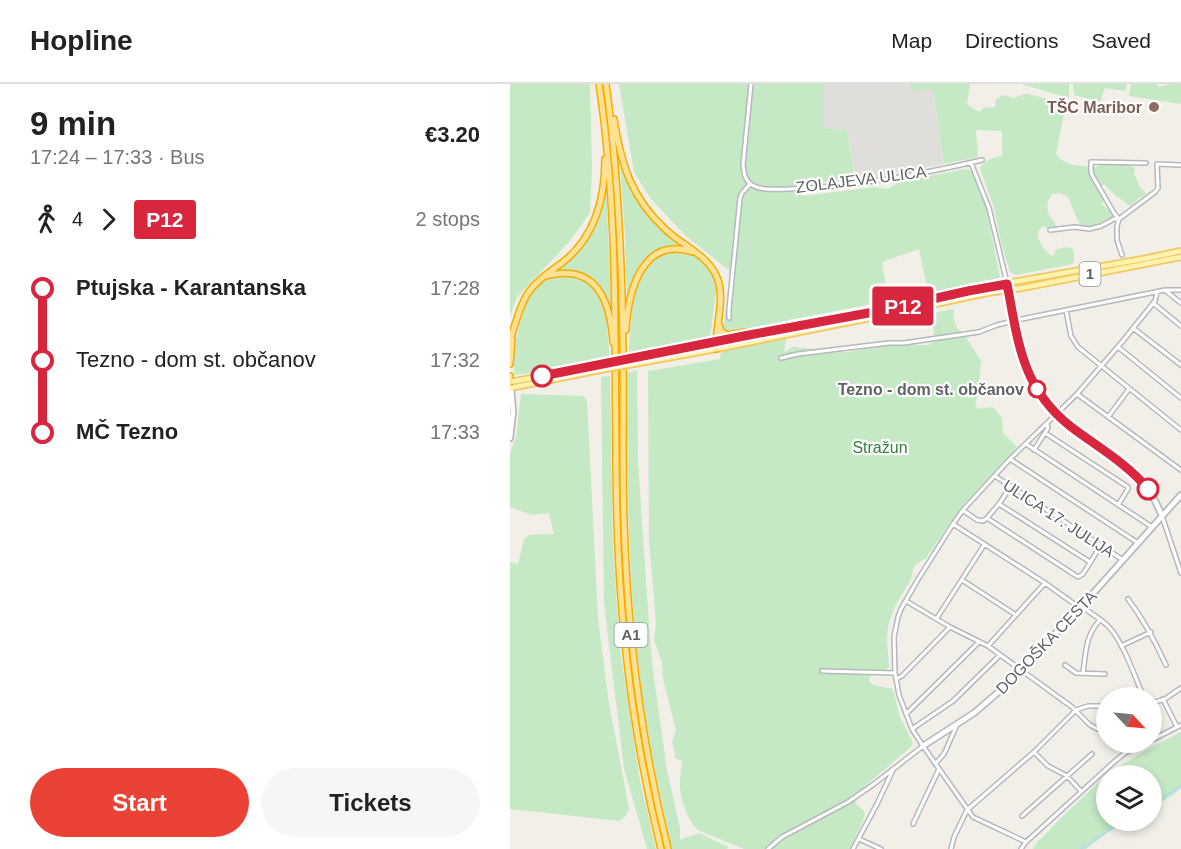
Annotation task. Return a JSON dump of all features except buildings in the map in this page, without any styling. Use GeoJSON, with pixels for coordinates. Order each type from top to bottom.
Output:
{"type":"FeatureCollection","features":[{"type":"Feature","properties":{"kind":"highway","name":"A1"},"geometry":{"type":"LineString","coordinates":[[599,84],[607,149],[620,347],[617,520],[625,646],[642,763],[661,849]]}},
{"type":"Feature","properties":{"kind":"highway","name":"A1"},"geometry":{"type":"LineString","coordinates":[[606,84],[619,214],[624,520],[631,637],[648,761],[668,849]]}},
{"type":"Feature","properties":{"kind":"highway"},"geometry":{"type":"LineString","coordinates":[[609,110],[613,116],[624,168],[642,204],[666,231],[705,259],[713,268],[718,281],[720,298],[716,349]]}},
{"type":"Feature","properties":{"kind":"highway"},"geometry":{"type":"LineString","coordinates":[[510,341],[528,292],[543,276],[573,253],[593,226],[604,188],[607,149]]}},
{"type":"Feature","properties":{"kind":"highway"},"geometry":{"type":"LineString","coordinates":[[543,276],[571,274],[586,279],[595,286],[606,302],[613,342],[620,347],[626,339],[627,317],[634,284],[639,272],[649,259],[660,252],[675,249],[698,255]]}},
{"type":"Feature","properties":{"kind":"highway"},"geometry":{"type":"LineString","coordinates":[[718,315],[721,331],[724,333],[732,335],[745,332],[749,335]]}},
{"type":"Feature","properties":{"kind":"highway"},"geometry":{"type":"LineString","coordinates":[[510,363],[513,331]]}},
{"type":"Feature","properties":{"kind":"highway"},"geometry":{"type":"LineString","coordinates":[[510,376],[510,385]]}},
{"type":"Feature","properties":{"kind":"main road","name":"1"},"geometry":{"type":"LineString","coordinates":[[634,361],[749,335],[868,314],[968,291],[1181,251]]}},
{"type":"Feature","properties":{"kind":"main road","name":"1"},"geometry":{"type":"LineString","coordinates":[[510,385],[605,366],[716,349],[987,293],[1181,257]]}},
{"type":"Feature","properties":{"kind":"street"},"geometry":{"type":"LineString","coordinates":[[729,318],[740,198],[750,184],[744,176],[743,165],[751,84]]}},
{"type":"Feature","properties":{"kind":"street","name":"ZOLAJEVA ULICA"},"geometry":{"type":"LineString","coordinates":[[750,184],[762,189],[829,186],[892,178],[982,160]]}},
{"type":"Feature","properties":{"kind":"street"},"geometry":{"type":"LineString","coordinates":[[1119,219],[1092,175],[1091,162],[1146,163]]}},
{"type":"Feature","properties":{"kind":"street"},"geometry":{"type":"LineString","coordinates":[[971,163],[989,208],[1009,290],[1019,348],[1030,376],[1040,394],[1069,425],[1138,478],[1153,497],[1162,516],[1181,573]]}},
{"type":"Feature","properties":{"kind":"street"},"geometry":{"type":"LineString","coordinates":[[1050,230],[1075,227],[1089,229],[1119,219],[1158,188],[1157,164],[1181,165]]}},
{"type":"Feature","properties":{"kind":"street"},"geometry":{"type":"LineString","coordinates":[[1119,219],[1117,240],[1122,255]]}},
{"type":"Feature","properties":{"kind":"street"},"geometry":{"type":"LineString","coordinates":[[781,358],[889,343],[939,339],[979,332],[997,325],[1066,310],[1165,290],[1181,290]]}},
{"type":"Feature","properties":{"kind":"street"},"geometry":{"type":"LineString","coordinates":[[1165,290],[1181,303]]}},
{"type":"Feature","properties":{"kind":"street"},"geometry":{"type":"LineString","coordinates":[[1026,842],[978,821],[971,815],[912,729],[899,695],[895,673],[894,637],[898,617],[963,510],[1102,366],[1153,303],[1157,292]]}},
{"type":"Feature","properties":{"kind":"street"},"geometry":{"type":"LineString","coordinates":[[1153,303],[1181,326]]}},
{"type":"Feature","properties":{"kind":"street"},"geometry":{"type":"LineString","coordinates":[[1066,310],[1074,343],[1181,430]]}},
{"type":"Feature","properties":{"kind":"street"},"geometry":{"type":"LineString","coordinates":[[1133,328],[1181,365]]}},
{"type":"Feature","properties":{"kind":"street"},"geometry":{"type":"LineString","coordinates":[[1118,347],[1181,398]]}},
{"type":"Feature","properties":{"kind":"street"},"geometry":{"type":"LineString","coordinates":[[510,385],[513,412],[510,436]]}},
{"type":"Feature","properties":{"kind":"street"},"geometry":{"type":"LineString","coordinates":[[1108,417],[1129,389]]}},
{"type":"Feature","properties":{"kind":"street"},"geometry":{"type":"LineString","coordinates":[[1077,394],[1181,470]]}},
{"type":"Feature","properties":{"kind":"street"},"geometry":{"type":"LineString","coordinates":[[510,411],[511,422]]}},
{"type":"Feature","properties":{"kind":"street"},"geometry":{"type":"LineString","coordinates":[[1034,450],[1048,428],[1047,424]]}},
{"type":"Feature","properties":{"kind":"street"},"geometry":{"type":"LineString","coordinates":[[1045,433],[1128,487],[1118,505]]}},
{"type":"Feature","properties":{"kind":"street"},"geometry":{"type":"LineString","coordinates":[[1025,444],[1152,527]]}},
{"type":"Feature","properties":{"kind":"street"},"geometry":{"type":"LineString","coordinates":[[1010,459],[1138,543]]}},
{"type":"Feature","properties":{"kind":"street","name":"ULICA 17. JULIJA"},"geometry":{"type":"LineString","coordinates":[[995,476],[1123,560]]}},
{"type":"Feature","properties":{"kind":"street"},"geometry":{"type":"LineString","coordinates":[[963,510],[981,521],[987,518],[1011,486]]}},
{"type":"Feature","properties":{"kind":"street","name":"DOGOŠKA CESTA"},"geometry":{"type":"LineString","coordinates":[[768,849],[782,837],[848,802],[884,778],[923,746],[995,696],[1081,607],[1181,495]]}},
{"type":"Feature","properties":{"kind":"street"},"geometry":{"type":"LineString","coordinates":[[999,504],[1090,562]]}},
{"type":"Feature","properties":{"kind":"street"},"geometry":{"type":"LineString","coordinates":[[987,518],[1078,577],[1101,545]]}},
{"type":"Feature","properties":{"kind":"street"},"geometry":{"type":"LineString","coordinates":[[953,524],[1100,620],[1112,631],[1121,646],[1139,687]]}},
{"type":"Feature","properties":{"kind":"street"},"geometry":{"type":"LineString","coordinates":[[937,618],[984,545]]}},
{"type":"Feature","properties":{"kind":"street"},"geometry":{"type":"LineString","coordinates":[[962,580],[1016,615]]}},
{"type":"Feature","properties":{"kind":"street"},"geometry":{"type":"LineString","coordinates":[[988,646],[1044,583]]}},
{"type":"Feature","properties":{"kind":"street"},"geometry":{"type":"LineString","coordinates":[[1128,599],[1151,632],[1166,665]]}},
{"type":"Feature","properties":{"kind":"street"},"geometry":{"type":"LineString","coordinates":[[906,601],[988,646],[1076,710],[1096,728]]}},
{"type":"Feature","properties":{"kind":"street"},"geometry":{"type":"LineString","coordinates":[[1083,673],[1088,638],[1100,620]]}},
{"type":"Feature","properties":{"kind":"street"},"geometry":{"type":"LineString","coordinates":[[896,680],[950,627]]}},
{"type":"Feature","properties":{"kind":"street"},"geometry":{"type":"LineString","coordinates":[[1121,646],[1151,632]]}},
{"type":"Feature","properties":{"kind":"street"},"geometry":{"type":"LineString","coordinates":[[906,714],[980,641]]}},
{"type":"Feature","properties":{"kind":"street"},"geometry":{"type":"LineString","coordinates":[[912,729],[953,701],[1000,655]]}},
{"type":"Feature","properties":{"kind":"street"},"geometry":{"type":"LineString","coordinates":[[1065,665],[1076,673],[1105,674]]}},
{"type":"Feature","properties":{"kind":"street"},"geometry":{"type":"LineString","coordinates":[[822,671],[895,673]]}},
{"type":"Feature","properties":{"kind":"street"},"geometry":{"type":"LineString","coordinates":[[1162,735],[1179,726],[1163,699],[1181,688]]}},
{"type":"Feature","properties":{"kind":"street"},"geometry":{"type":"LineString","coordinates":[[951,849],[967,810],[1034,752],[1076,710],[1096,706]]}},
{"type":"Feature","properties":{"kind":"street"},"geometry":{"type":"LineString","coordinates":[[936,764],[944,754],[956,725]]}},
{"type":"Feature","properties":{"kind":"street"},"geometry":{"type":"LineString","coordinates":[[1034,752],[1048,766],[1067,776],[1081,791]]}},
{"type":"Feature","properties":{"kind":"street"},"geometry":{"type":"LineString","coordinates":[[1021,849],[1081,791],[1125,753]]}},
{"type":"Feature","properties":{"kind":"street"},"geometry":{"type":"LineString","coordinates":[[1022,816],[1092,754]]}},
{"type":"Feature","properties":{"kind":"street","name":"DOGOŠKA CESTA"},"geometry":{"type":"LineString","coordinates":[[853,849],[894,768]]}},
{"type":"Feature","properties":{"kind":"street"},"geometry":{"type":"LineString","coordinates":[[913,824],[939,769]]}},
{"type":"Feature","properties":{"kind":"street"},"geometry":{"type":"LineString","coordinates":[[859,839],[881,849]]}},
{"type":"Feature","properties":{"kind":"shaded area"},"geometry":{"type":"Polygon","coordinates":[[[824,84],[909,84],[911,91],[933,89],[944,164],[856,181],[847,130],[824,128],[824,84]]]}},
{"type":"Feature","properties":{"kind":"green space"},"geometry":{"type":"Polygon","coordinates":[[[510,84],[590,84],[592,168],[590,213],[569,242],[517,297],[510,316],[510,84]]]}},
{"type":"Feature","properties":{"kind":"green space","name":"Stražun"},"geometry":{"type":"Polygon","coordinates":[[[619,84],[824,84],[824,128],[847,130],[855,179],[804,184],[803,196],[875,187],[888,189],[899,182],[966,169],[973,174],[986,208],[1000,277],[997,280],[929,297],[919,249],[882,262],[887,293],[867,305],[789,320],[784,352],[793,347],[825,350],[832,353],[848,352],[889,345],[928,345],[935,341],[931,313],[954,309],[953,318],[957,328],[966,337],[981,361],[975,405],[978,409],[993,407],[1002,418],[1003,433],[1017,447],[961,507],[926,558],[916,564],[911,579],[895,606],[888,626],[889,667],[886,670],[872,670],[869,680],[873,685],[893,689],[900,717],[913,743],[860,792],[855,803],[864,811],[865,816],[850,849],[744,849],[698,830],[688,816],[683,803],[680,791],[682,761],[675,758],[672,743],[676,730],[663,679],[662,663],[654,640],[656,623],[649,540],[648,371],[720,359],[730,271],[686,236],[651,199],[634,172],[619,84]]]}},
{"type":"Feature","properties":{"kind":"green space"},"geometry":{"type":"Polygon","coordinates":[[[909,84],[970,84],[967,104],[977,111],[995,107],[996,99],[1003,95],[1014,98],[1028,94],[1066,104],[1056,154],[1064,162],[1074,165],[1094,168],[1115,164],[1135,168],[1134,175],[1146,195],[1130,206],[1104,184],[1098,190],[1105,201],[1101,204],[1113,213],[1111,220],[1088,228],[1079,223],[1068,197],[1060,193],[1052,194],[1048,202],[1048,209],[1056,227],[1050,229],[1043,226],[1038,231],[1039,239],[1052,256],[1055,250],[1064,247],[1072,248],[1074,263],[1015,275],[1010,272],[994,208],[980,168],[989,159],[1002,156],[1002,131],[976,130],[978,157],[944,164],[933,89],[911,91],[909,84]]]}},
{"type":"Feature","properties":{"kind":"green space"},"geometry":{"type":"Polygon","coordinates":[[[1021,84],[1069,84],[1069,98],[1021,84]]]}},
{"type":"Feature","properties":{"kind":"green space"},"geometry":{"type":"Polygon","coordinates":[[[1073,84],[1127,84],[1126,91],[1105,88],[1100,102],[1074,95],[1073,84]]]}},
{"type":"Feature","properties":{"kind":"green space"},"geometry":{"type":"Polygon","coordinates":[[[1131,84],[1158,84],[1158,87],[1181,84],[1181,104],[1129,96],[1131,84]]]}},
{"type":"Feature","properties":{"kind":"green space"},"geometry":{"type":"Polygon","coordinates":[[[619,159],[634,194],[688,249],[663,249],[648,256],[639,270],[627,303],[625,234],[619,159]]]}},
{"type":"Feature","properties":{"kind":"green space"},"geometry":{"type":"Polygon","coordinates":[[[606,184],[611,307],[592,284],[580,274],[552,272],[587,240],[601,209],[606,184]]]}},
{"type":"Feature","properties":{"kind":"green space"},"geometry":{"type":"Polygon","coordinates":[[[675,250],[697,256],[712,273],[716,283],[710,338],[704,342],[628,357],[632,309],[630,308],[640,275],[655,257],[675,250]]]}},
{"type":"Feature","properties":{"kind":"green space"},"geometry":{"type":"Polygon","coordinates":[[[572,275],[591,286],[599,295],[605,308],[608,315],[606,317],[610,360],[567,369],[515,375],[514,357],[518,330],[532,293],[537,286],[549,278],[572,275]]]}},
{"type":"Feature","properties":{"kind":"green space"},"geometry":{"type":"Polygon","coordinates":[[[637,370],[638,461],[650,640],[667,770],[680,828],[680,840],[699,833],[728,847],[727,849],[672,849],[659,792],[640,677],[630,558],[627,373],[637,370]]]}},
{"type":"Feature","properties":{"kind":"green space"},"geometry":{"type":"Polygon","coordinates":[[[610,376],[613,550],[620,649],[640,780],[656,849],[647,849],[624,768],[604,603],[601,377],[610,376]]]}},
{"type":"Feature","properties":{"kind":"green space"},"geometry":{"type":"Polygon","coordinates":[[[521,394],[582,396],[587,401],[598,618],[609,704],[629,808],[623,819],[619,821],[510,809],[510,562],[518,564],[524,539],[529,535],[554,534],[549,513],[532,515],[510,507],[510,453],[516,437],[521,394]]]}},
{"type":"Feature","properties":{"kind":"green space"},"geometry":{"type":"Polygon","coordinates":[[[1181,732],[1181,788],[1162,801],[1162,765],[1122,765],[1141,753],[1162,753],[1162,742],[1181,732]]]}},
{"type":"Feature","properties":{"kind":"green space"},"geometry":{"type":"Polygon","coordinates":[[[1096,785],[1096,831],[1110,831],[1086,849],[1033,849],[1096,785]]]}},
{"type":"Feature","properties":{"kind":"waterway"},"geometry":{"type":"LineString","coordinates":[[1162,798],[1181,786]]}},
{"type":"Feature","properties":{"kind":"waterway"},"geometry":{"type":"LineString","coordinates":[[1081,849],[1108,831]]}},
{"type":"Feature","properties":{"kind":"bus line","name":"P12"},"geometry":{"type":"LineString","coordinates":[[542,376],[1007,284],[1019,348],[1040,394],[1061,418],[1131,471],[1148,489]]}},
{"type":"Feature","properties":{"kind":"place","name":"TŠC Maribor"},"geometry":{"type":"Point","coordinates":[1154,107]}},
{"type":"Feature","properties":{"kind":"place","name":"Tezno - dom st. občanov"},"geometry":{"type":"Point","coordinates":[1037,389]}}]}
